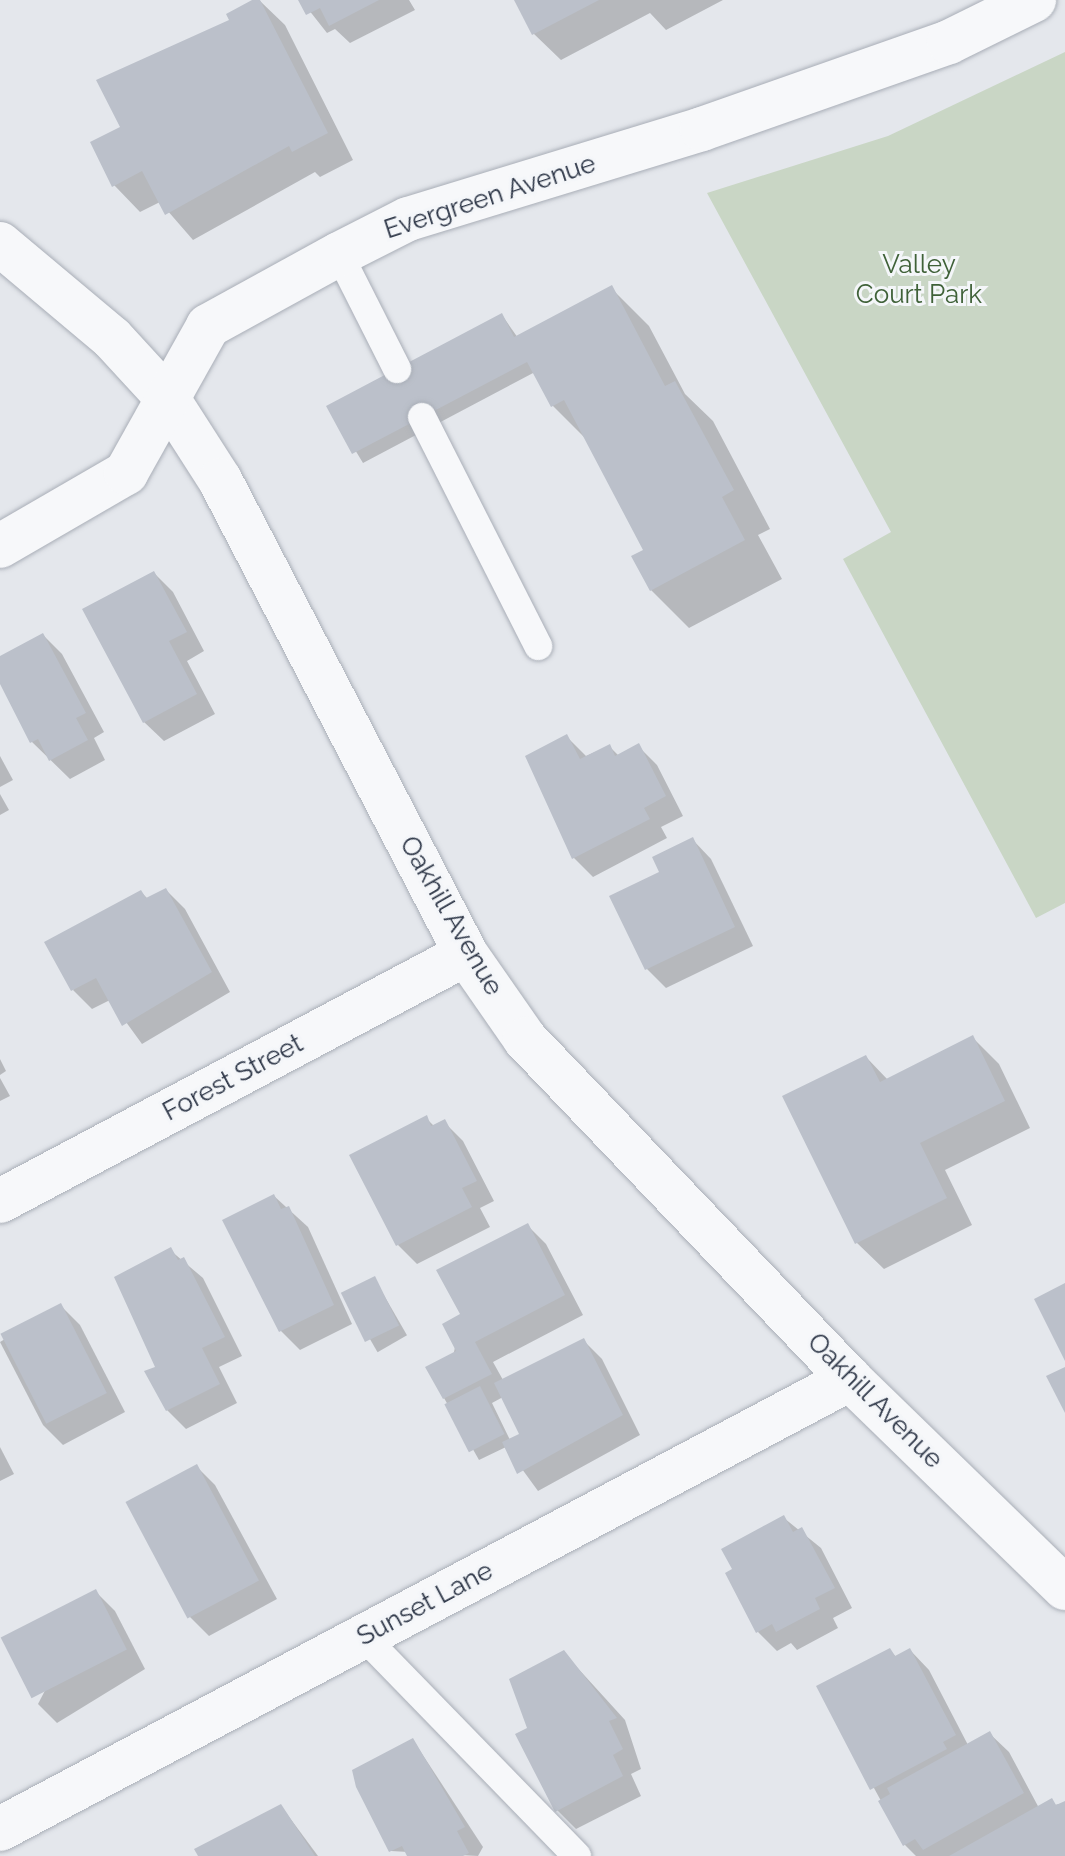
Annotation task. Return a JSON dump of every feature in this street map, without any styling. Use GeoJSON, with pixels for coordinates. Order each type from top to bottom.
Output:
{"type":"FeatureCollection","features":[{"type":"Feature","properties":{"kind":"street","name":"Evergreen Avenue"},"geometry":{"type":"LineString","coordinates":[[0,546],[126,473],[208,326],[339,254],[408,219],[702,129],[949,42],[1034,0]]}},
{"type":"Feature","properties":{"kind":"street","name":"Oakhill Avenue"},"geometry":{"type":"LineString","coordinates":[[0,244],[112,338],[168,399],[220,480],[466,954],[525,1039],[850,1379],[1065,1588]]}},
{"type":"Feature","properties":{"kind":"street","name":"Forest Street"},"geometry":{"type":"LineString","coordinates":[[0,1201],[466,954]]}},
{"type":"Feature","properties":{"kind":"street","name":"Sunset Lane"},"geometry":{"type":"LineString","coordinates":[[0,1829],[850,1379]]}},
{"type":"Feature","properties":{"kind":"lane"},"geometry":{"type":"LineString","coordinates":[[339,254],[397,369]]}},
{"type":"Feature","properties":{"kind":"lane"},"geometry":{"type":"LineString","coordinates":[[422,417],[538,646]]}},
{"type":"Feature","properties":{"kind":"lane"},"geometry":{"type":"LineString","coordinates":[[363,1636],[577,1856]]}},
{"type":"Feature","properties":{"kind":"green space","name":"Valley Court Park"},"geometry":{"type":"Polygon","coordinates":[[[1065,52],[1065,903],[1036,918],[843,559],[891,532],[707,193],[888,136],[1065,52]]]}},
{"type":"Feature","properties":{"kind":"building"},"geometry":{"type":"Polygon","coordinates":[[[252,0],[260,0],[328,133],[292,152],[289,146],[165,215],[142,171],[112,187],[90,142],[120,127],[96,80],[229,20],[226,14],[252,0]]]}},
{"type":"Feature","properties":{"kind":"building"},"geometry":{"type":"Polygon","coordinates":[[[298,0],[379,0],[329,26],[320,8],[306,15],[298,0]]]}},
{"type":"Feature","properties":{"kind":"building"},"geometry":{"type":"Polygon","coordinates":[[[514,0],[599,0],[532,35],[514,0]]]}},
{"type":"Feature","properties":{"kind":"building"},"geometry":{"type":"Polygon","coordinates":[[[612,285],[665,386],[675,381],[734,490],[722,497],[745,540],[650,591],[631,556],[643,550],[564,400],[551,407],[527,362],[352,454],[326,406],[502,313],[514,337],[612,285]]]}},
{"type":"Feature","properties":{"kind":"building"},"geometry":{"type":"Polygon","coordinates":[[[154,571],[187,632],[169,641],[197,694],[143,723],[82,609],[154,571]]]}},
{"type":"Feature","properties":{"kind":"building"},"geometry":{"type":"Polygon","coordinates":[[[43,633],[86,713],[76,718],[88,740],[49,761],[38,739],[30,743],[0,684],[0,656],[43,633]]]}},
{"type":"Feature","properties":{"kind":"building"},"geometry":{"type":"Polygon","coordinates":[[[567,734],[580,759],[610,744],[615,756],[639,743],[666,796],[644,808],[650,819],[572,859],[525,756],[567,734]]]}},
{"type":"Feature","properties":{"kind":"building"},"geometry":{"type":"Polygon","coordinates":[[[693,837],[735,927],[645,970],[609,896],[659,872],[652,857],[693,837]]]}},
{"type":"Feature","properties":{"kind":"building"},"geometry":{"type":"Polygon","coordinates":[[[166,888],[212,972],[122,1026],[96,978],[71,991],[44,942],[141,890],[146,898],[166,888]]]}},
{"type":"Feature","properties":{"kind":"building"},"geometry":{"type":"Polygon","coordinates":[[[973,1035],[1005,1101],[920,1143],[947,1198],[855,1244],[782,1096],[866,1055],[880,1082],[973,1035]]]}},
{"type":"Feature","properties":{"kind":"building"},"geometry":{"type":"Polygon","coordinates":[[[427,1115],[431,1126],[445,1119],[477,1181],[462,1188],[472,1207],[396,1246],[349,1155],[427,1115]]]}},
{"type":"Feature","properties":{"kind":"building"},"geometry":{"type":"Polygon","coordinates":[[[274,1194],[281,1209],[289,1206],[334,1305],[279,1332],[222,1220],[274,1194]]]}},
{"type":"Feature","properties":{"kind":"building"},"geometry":{"type":"Polygon","coordinates":[[[528,1223],[565,1295],[475,1342],[492,1374],[443,1399],[425,1367],[456,1351],[442,1324],[460,1314],[436,1270],[528,1223]]]}},
{"type":"Feature","properties":{"kind":"building"},"geometry":{"type":"Polygon","coordinates":[[[171,1247],[178,1260],[184,1257],[225,1337],[202,1348],[220,1384],[166,1411],[144,1371],[155,1367],[114,1277],[171,1247]]]}},
{"type":"Feature","properties":{"kind":"building"},"geometry":{"type":"Polygon","coordinates":[[[375,1276],[399,1325],[365,1342],[341,1293],[375,1276]]]}},
{"type":"Feature","properties":{"kind":"building"},"geometry":{"type":"Polygon","coordinates":[[[1065,1283],[1065,1361],[1034,1299],[1065,1283]]]}},
{"type":"Feature","properties":{"kind":"building"},"geometry":{"type":"Polygon","coordinates":[[[61,1303],[107,1393],[46,1424],[0,1334],[61,1303]]]}},
{"type":"Feature","properties":{"kind":"building"},"geometry":{"type":"Polygon","coordinates":[[[584,1338],[623,1415],[517,1474],[502,1442],[519,1434],[494,1383],[584,1338]]]}},
{"type":"Feature","properties":{"kind":"building"},"geometry":{"type":"Polygon","coordinates":[[[1065,1367],[1065,1413],[1046,1376],[1065,1367]]]}},
{"type":"Feature","properties":{"kind":"building"},"geometry":{"type":"Polygon","coordinates":[[[480,1386],[505,1434],[469,1452],[444,1404],[480,1386]]]}},
{"type":"Feature","properties":{"kind":"building"},"geometry":{"type":"Polygon","coordinates":[[[197,1464],[259,1581],[187,1619],[125,1502],[197,1464]]]}},
{"type":"Feature","properties":{"kind":"building"},"geometry":{"type":"Polygon","coordinates":[[[784,1515],[793,1532],[802,1527],[835,1588],[815,1598],[820,1609],[776,1632],[772,1624],[756,1633],[725,1573],[732,1569],[721,1549],[784,1515]]]}},
{"type":"Feature","properties":{"kind":"building"},"geometry":{"type":"Polygon","coordinates":[[[96,1589],[127,1650],[32,1698],[1,1638],[96,1589]]]}},
{"type":"Feature","properties":{"kind":"building"},"geometry":{"type":"Polygon","coordinates":[[[890,1648],[895,1656],[910,1648],[956,1735],[943,1742],[947,1749],[870,1790],[816,1686],[890,1648]]]}},
{"type":"Feature","properties":{"kind":"building"},"geometry":{"type":"Polygon","coordinates":[[[564,1650],[617,1718],[609,1721],[623,1749],[613,1755],[623,1776],[555,1812],[515,1734],[527,1728],[509,1679],[564,1650]]]}},
{"type":"Feature","properties":{"kind":"building"},"geometry":{"type":"Polygon","coordinates":[[[990,1731],[1024,1793],[923,1850],[915,1839],[903,1846],[878,1801],[890,1794],[887,1788],[990,1731]]]}},
{"type":"Feature","properties":{"kind":"building"},"geometry":{"type":"Polygon","coordinates":[[[413,1738],[465,1827],[457,1831],[469,1853],[463,1856],[407,1856],[402,1846],[389,1852],[356,1787],[352,1770],[413,1738]]]}},
{"type":"Feature","properties":{"kind":"building"},"geometry":{"type":"Polygon","coordinates":[[[1052,1798],[1056,1805],[1065,1801],[1065,1856],[949,1856],[1052,1798]]]}},
{"type":"Feature","properties":{"kind":"building"},"geometry":{"type":"Polygon","coordinates":[[[281,1804],[315,1856],[198,1856],[194,1849],[281,1804]]]}}]}
